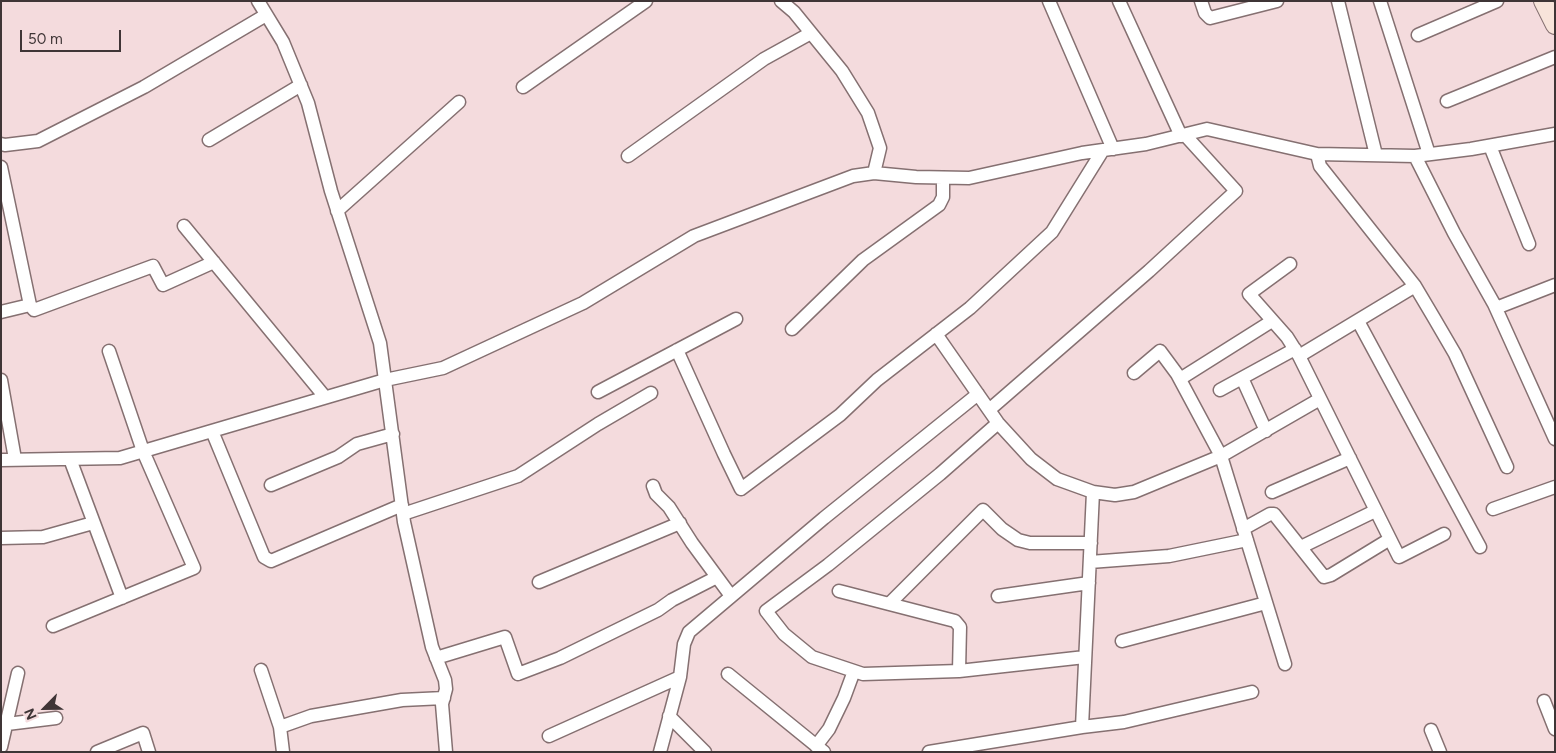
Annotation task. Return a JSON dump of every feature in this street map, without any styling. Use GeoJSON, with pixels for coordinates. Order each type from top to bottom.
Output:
{"type":"FeatureCollection","features":[{"type":"Feature","properties":{"kind":"street"},"geometry":{"type":"LineString","coordinates":[[258,1],[283,42],[308,103],[337,211],[380,343],[403,510],[432,647],[445,680],[446,689],[442,704],[446,752]]}},
{"type":"Feature","properties":{"kind":"street"},"geometry":{"type":"LineString","coordinates":[[523,87],[646,1]]}},
{"type":"Feature","properties":{"kind":"street"},"geometry":{"type":"LineString","coordinates":[[781,1],[794,12],[842,71],[868,113],[880,148],[874,174]]}},
{"type":"Feature","properties":{"kind":"street"},"geometry":{"type":"LineString","coordinates":[[1049,1],[1108,149]]}},
{"type":"Feature","properties":{"kind":"street"},"geometry":{"type":"LineString","coordinates":[[989,410],[1149,271],[1236,191],[1183,135],[1119,1]]}},
{"type":"Feature","properties":{"kind":"street"},"geometry":{"type":"LineString","coordinates":[[1201,1],[1205,13],[1210,18],[1277,1]]}},
{"type":"Feature","properties":{"kind":"street"},"geometry":{"type":"LineString","coordinates":[[1338,1],[1376,155]]}},
{"type":"Feature","properties":{"kind":"street"},"geometry":{"type":"LineString","coordinates":[[1380,1],[1429,154]]}},
{"type":"Feature","properties":{"kind":"street"},"geometry":{"type":"LineString","coordinates":[[1418,36],[1497,1]]}},
{"type":"Feature","properties":{"kind":"street"},"geometry":{"type":"LineString","coordinates":[[1543,1],[1555,25]]}},
{"type":"Feature","properties":{"kind":"street"},"geometry":{"type":"LineString","coordinates":[[1,144],[38,141],[144,87],[266,15]]}},
{"type":"Feature","properties":{"kind":"street"},"geometry":{"type":"LineString","coordinates":[[628,156],[764,59],[812,33]]}},
{"type":"Feature","properties":{"kind":"street"},"geometry":{"type":"LineString","coordinates":[[1448,101],[1555,57]]}},
{"type":"Feature","properties":{"kind":"street"},"geometry":{"type":"LineString","coordinates":[[209,140],[300,85]]}},
{"type":"Feature","properties":{"kind":"street"},"geometry":{"type":"LineString","coordinates":[[337,211],[459,102]]}},
{"type":"Feature","properties":{"kind":"street"},"geometry":{"type":"LineString","coordinates":[[1,460],[120,458],[385,380],[443,368],[583,304],[694,236],[853,176],[874,174],[968,178],[1082,153],[1146,144],[1207,129],[1317,154],[1415,156],[1490,146],[1555,134]]}},
{"type":"Feature","properties":{"kind":"street"},"geometry":{"type":"LineString","coordinates":[[1490,146],[1530,244]]}},
{"type":"Feature","properties":{"kind":"street"},"geometry":{"type":"LineString","coordinates":[[677,350],[742,489],[840,415],[877,380],[970,308],[1052,232],[1108,149]]}},
{"type":"Feature","properties":{"kind":"street"},"geometry":{"type":"LineString","coordinates":[[1317,154],[1320,166],[1415,286],[1455,354],[1507,467]]}},
{"type":"Feature","properties":{"kind":"street"},"geometry":{"type":"LineString","coordinates":[[1415,156],[1454,233],[1496,308],[1555,440]]}},
{"type":"Feature","properties":{"kind":"street"},"geometry":{"type":"LineString","coordinates":[[1,167],[30,306],[34,310],[153,266],[163,285],[214,262]]}},
{"type":"Feature","properties":{"kind":"street"},"geometry":{"type":"LineString","coordinates":[[792,329],[863,260],[938,205],[943,197],[943,178]]}},
{"type":"Feature","properties":{"kind":"street"},"geometry":{"type":"LineString","coordinates":[[184,226],[325,397]]}},
{"type":"Feature","properties":{"kind":"street"},"geometry":{"type":"LineString","coordinates":[[1290,264],[1249,294],[1297,352],[1399,558],[1444,534]]}},
{"type":"Feature","properties":{"kind":"street"},"geometry":{"type":"LineString","coordinates":[[1496,308],[1555,285]]}},
{"type":"Feature","properties":{"kind":"street"},"geometry":{"type":"LineString","coordinates":[[1220,390],[1358,320],[1415,286]]}},
{"type":"Feature","properties":{"kind":"street"},"geometry":{"type":"LineString","coordinates":[[1,312],[30,306]]}},
{"type":"Feature","properties":{"kind":"street"},"geometry":{"type":"LineString","coordinates":[[598,392],[736,319]]}},
{"type":"Feature","properties":{"kind":"street"},"geometry":{"type":"LineString","coordinates":[[1358,320],[1480,547]]}},
{"type":"Feature","properties":{"kind":"street"},"geometry":{"type":"LineString","coordinates":[[1180,380],[1272,321]]}},
{"type":"Feature","properties":{"kind":"street"},"geometry":{"type":"LineString","coordinates":[[936,334],[998,423],[1031,459],[1056,479],[1093,492],[1115,495],[1134,492],[1221,456],[1320,399]]}},
{"type":"Feature","properties":{"kind":"street"},"geometry":{"type":"LineString","coordinates":[[53,626],[194,568],[143,451],[109,351]]}},
{"type":"Feature","properties":{"kind":"street"},"geometry":{"type":"LineString","coordinates":[[1134,373],[1160,351],[1180,380],[1221,456],[1285,664]]}},
{"type":"Feature","properties":{"kind":"street"},"geometry":{"type":"LineString","coordinates":[[1242,378],[1266,431]]}},
{"type":"Feature","properties":{"kind":"street"},"geometry":{"type":"LineString","coordinates":[[1,380],[15,459]]}},
{"type":"Feature","properties":{"kind":"street"},"geometry":{"type":"LineString","coordinates":[[212,431],[264,557],[271,561],[403,510],[518,476],[598,424],[652,393]]}},
{"type":"Feature","properties":{"kind":"street"},"geometry":{"type":"LineString","coordinates":[[660,752],[680,677],[684,644],[689,632],[824,518],[978,394]]}},
{"type":"Feature","properties":{"kind":"street"},"geometry":{"type":"LineString","coordinates":[[998,423],[940,474],[828,565],[766,611],[784,634],[812,657],[863,674],[959,671],[1085,657]]}},
{"type":"Feature","properties":{"kind":"street"},"geometry":{"type":"LineString","coordinates":[[271,485],[338,457],[357,444],[393,434]]}},
{"type":"Feature","properties":{"kind":"street"},"geometry":{"type":"LineString","coordinates":[[1272,492],[1350,458]]}},
{"type":"Feature","properties":{"kind":"street"},"geometry":{"type":"LineString","coordinates":[[70,459],[122,598]]}},
{"type":"Feature","properties":{"kind":"street"},"geometry":{"type":"LineString","coordinates":[[653,486],[656,494],[669,507],[731,596]]}},
{"type":"Feature","properties":{"kind":"street"},"geometry":{"type":"LineString","coordinates":[[1492,509],[1555,487]]}},
{"type":"Feature","properties":{"kind":"street"},"geometry":{"type":"LineString","coordinates":[[1082,727],[1093,492]]}},
{"type":"Feature","properties":{"kind":"street"},"geometry":{"type":"LineString","coordinates":[[889,604],[984,510],[1002,530],[1018,540],[1030,543],[1091,543]]}},
{"type":"Feature","properties":{"kind":"street"},"geometry":{"type":"LineString","coordinates":[[1301,547],[1375,511]]}},
{"type":"Feature","properties":{"kind":"street"},"geometry":{"type":"LineString","coordinates":[[1090,562],[1169,556],[1245,535],[1270,514],[1274,514],[1324,577],[1331,575],[1390,539]]}},
{"type":"Feature","properties":{"kind":"street"},"geometry":{"type":"LineString","coordinates":[[1,538],[43,537],[93,523]]}},
{"type":"Feature","properties":{"kind":"street"},"geometry":{"type":"LineString","coordinates":[[539,582],[680,523]]}},
{"type":"Feature","properties":{"kind":"street"},"geometry":{"type":"LineString","coordinates":[[436,658],[506,637],[518,674],[560,658],[650,615],[672,600],[717,577]]}},
{"type":"Feature","properties":{"kind":"street"},"geometry":{"type":"LineString","coordinates":[[998,596],[1089,583]]}},
{"type":"Feature","properties":{"kind":"street"},"geometry":{"type":"LineString","coordinates":[[839,592],[956,621],[960,627],[959,671]]}},
{"type":"Feature","properties":{"kind":"street"},"geometry":{"type":"LineString","coordinates":[[1122,641],[1266,603]]}},
{"type":"Feature","properties":{"kind":"street"},"geometry":{"type":"LineString","coordinates":[[261,670],[280,727],[283,752]]}},
{"type":"Feature","properties":{"kind":"street"},"geometry":{"type":"LineString","coordinates":[[728,674],[820,749],[844,698],[854,671]]}},
{"type":"Feature","properties":{"kind":"street"},"geometry":{"type":"LineString","coordinates":[[1,747],[18,674]]}},
{"type":"Feature","properties":{"kind":"street"},"geometry":{"type":"LineString","coordinates":[[549,736],[680,677]]}},
{"type":"Feature","properties":{"kind":"street"},"geometry":{"type":"LineString","coordinates":[[929,752],[1124,722],[1252,692]]}},
{"type":"Feature","properties":{"kind":"street"},"geometry":{"type":"LineString","coordinates":[[280,727],[311,716],[384,703],[444,698]]}},
{"type":"Feature","properties":{"kind":"street"},"geometry":{"type":"LineString","coordinates":[[1544,700],[1555,729]]}},
{"type":"Feature","properties":{"kind":"street"},"geometry":{"type":"LineString","coordinates":[[669,716],[705,752]]}},
{"type":"Feature","properties":{"kind":"street"},"geometry":{"type":"LineString","coordinates":[[6,724],[56,718]]}},
{"type":"Feature","properties":{"kind":"street"},"geometry":{"type":"LineString","coordinates":[[1432,730],[1440,752]]}},
{"type":"Feature","properties":{"kind":"street"},"geometry":{"type":"LineString","coordinates":[[97,752],[143,733],[149,752]]}}]}
